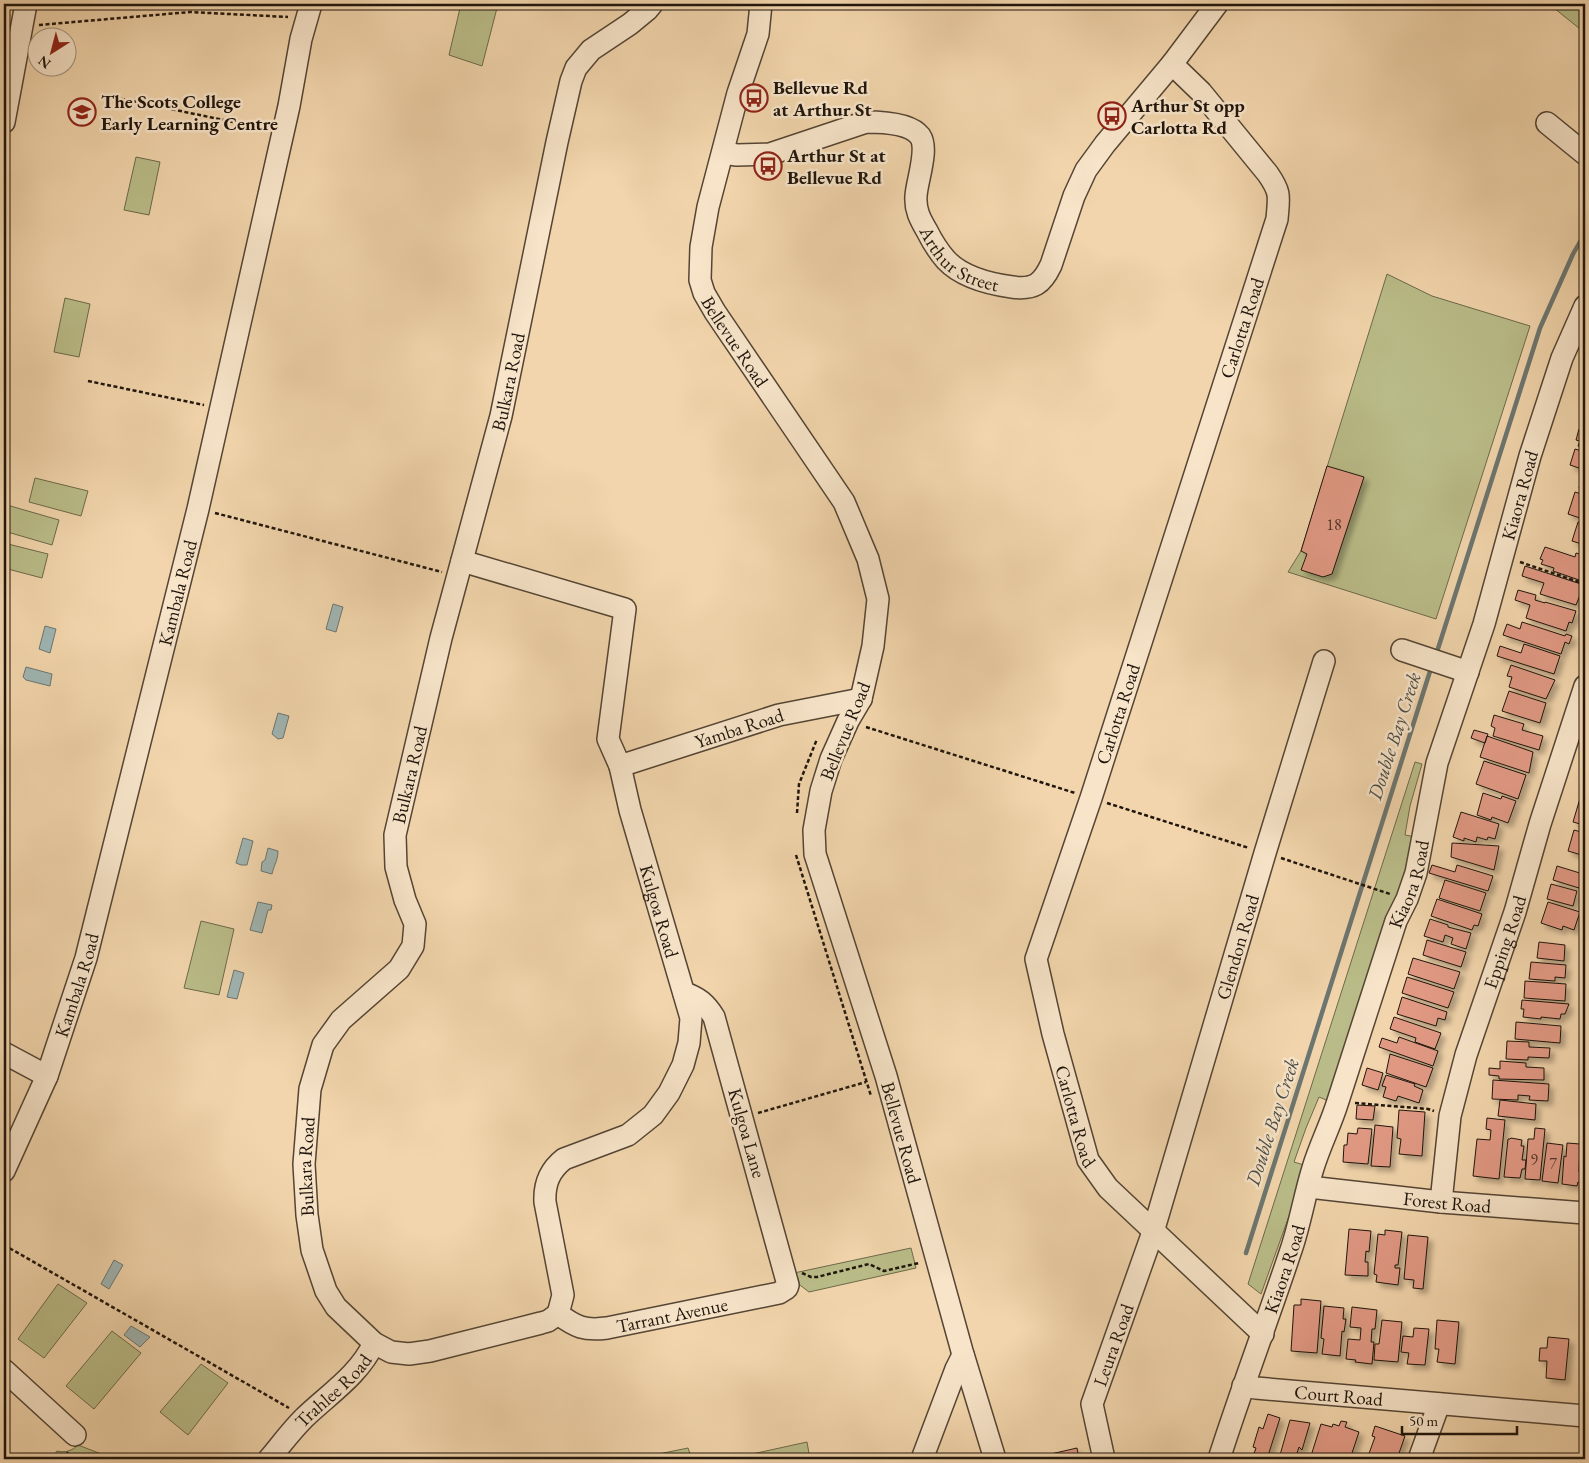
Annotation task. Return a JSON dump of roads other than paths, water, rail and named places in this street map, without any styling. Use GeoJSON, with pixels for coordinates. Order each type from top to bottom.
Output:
{"type":"FeatureCollection","features":[{"type":"Feature","properties":{"kind":"street"},"geometry":{"type":"LineString","coordinates":[[4,122],[26,4]]}},
{"type":"Feature","properties":{"kind":"street","name":"Kambala Road"},"geometry":{"type":"LineString","coordinates":[[4,1171],[47,1076],[86,958],[198,509],[311,4]]}},
{"type":"Feature","properties":{"kind":"street","name":"Bulkara Road"},"geometry":{"type":"LineString","coordinates":[[558,1314],[548,1321],[430,1351],[409,1354],[391,1352],[374,1343],[336,1306],[326,1291],[312,1250],[307,1214],[304,1164],[310,1088],[322,1045],[341,1020],[399,969],[413,946],[415,924],[405,900],[396,867],[395,835],[441,638],[501,416],[556,142],[571,81],[576,68],[591,50],[630,24],[652,4]]}},
{"type":"Feature","properties":{"kind":"street","name":"Bellevue Road"},"geometry":{"type":"LineString","coordinates":[[762,4],[758,34],[738,93],[708,207],[701,247],[700,280],[704,293],[715,312],[844,502],[868,559],[878,600],[873,646],[861,699],[848,721],[831,759],[821,791],[814,830],[815,854],[886,1076],[963,1355],[995,1459]]}},
{"type":"Feature","properties":{"kind":"street"},"geometry":{"type":"LineString","coordinates":[[1172,64],[1217,4]]}},
{"type":"Feature","properties":{"kind":"street","name":"Arthur Street"},"geometry":{"type":"LineString","coordinates":[[723,153],[737,155],[770,154],[866,122],[879,122],[913,129],[921,137],[923,146],[916,194],[916,212],[937,247],[955,268],[974,277],[1025,288],[1037,284],[1046,275],[1074,196],[1086,170],[1105,144],[1172,64]]}},
{"type":"Feature","properties":{"kind":"street","name":"Carlotta Road"},"geometry":{"type":"LineString","coordinates":[[1172,64],[1201,92],[1278,188],[1277,219],[1091,798],[1036,959],[1053,1034],[1088,1160],[1108,1188],[1263,1334]]}},
{"type":"Feature","properties":{"kind":"street"},"geometry":{"type":"LineString","coordinates":[[1548,122],[1585,154]]}},
{"type":"Feature","properties":{"kind":"street","name":"Kiaora Road"},"geometry":{"type":"LineString","coordinates":[[1219,1459],[1297,1234],[1312,1170],[1321,1143],[1331,1122],[1396,921],[1407,899],[1413,880],[1459,669],[1503,557],[1530,456],[1553,384],[1562,358],[1585,306]]}},
{"type":"Feature","properties":{"kind":"street","name":"Kulgoa Road"},"geometry":{"type":"LineString","coordinates":[[462,561],[625,609],[608,739],[620,766],[630,810],[691,1018],[689,1043],[683,1065],[670,1093],[653,1115],[628,1135],[564,1159],[556,1166],[548,1178],[545,1202],[563,1295],[558,1314]]}},
{"type":"Feature","properties":{"kind":"street"},"geometry":{"type":"LineString","coordinates":[[1412,653],[1459,669]]}},
{"type":"Feature","properties":{"kind":"street","name":"Glendon Road"},"geometry":{"type":"LineString","coordinates":[[1153,1232],[1324,661]]}},
{"type":"Feature","properties":{"kind":"street","name":"Epping Road"},"geometry":{"type":"LineString","coordinates":[[1441,1202],[1450,1116],[1466,1055],[1515,912],[1540,824],[1585,686]]}},
{"type":"Feature","properties":{"kind":"street","name":"Yamba Road"},"geometry":{"type":"LineString","coordinates":[[620,766],[779,715],[861,699]]}},
{"type":"Feature","properties":{"kind":"street","name":"Kulgoa Lane"},"geometry":{"type":"LineString","coordinates":[[684,993],[702,1001],[714,1017],[788,1282],[787,1288]]}},
{"type":"Feature","properties":{"kind":"street"},"geometry":{"type":"LineString","coordinates":[[4,1053],[47,1076]]}},
{"type":"Feature","properties":{"kind":"street","name":"Forest Road"},"geometry":{"type":"LineString","coordinates":[[1308,1187],[1441,1202],[1585,1213]]}},
{"type":"Feature","properties":{"kind":"street","name":"Leura Road"},"geometry":{"type":"LineString","coordinates":[[1104,1459],[1092,1404],[1153,1232]]}},
{"type":"Feature","properties":{"kind":"street","name":"Tarrant Avenue"},"geometry":{"type":"LineString","coordinates":[[558,1314],[573,1325],[593,1330],[779,1293],[787,1288]]}},
{"type":"Feature","properties":{"kind":"street","name":"Trahlee Road"},"geometry":{"type":"LineString","coordinates":[[269,1459],[303,1419],[358,1369],[374,1343]]}},
{"type":"Feature","properties":{"kind":"street"},"geometry":{"type":"LineString","coordinates":[[922,1459],[963,1355]]}},
{"type":"Feature","properties":{"kind":"street"},"geometry":{"type":"LineString","coordinates":[[4,1370],[75,1435]]}},
{"type":"Feature","properties":{"kind":"street","name":"Court Road"},"geometry":{"type":"LineString","coordinates":[[1243,1386],[1585,1416]]}},
{"type":"Feature","properties":{"kind":"street"},"geometry":{"type":"LineString","coordinates":[[1419,1459],[1439,1404]]}},
{"type":"Feature","properties":{"kind":"water"},"geometry":{"type":"Polygon","coordinates":[[[333,604],[343,607],[336,632],[326,629],[333,604]]]}},
{"type":"Feature","properties":{"kind":"water"},"geometry":{"type":"Polygon","coordinates":[[[45,626],[56,629],[50,653],[39,649],[45,626]]]}},
{"type":"Feature","properties":{"kind":"water"},"geometry":{"type":"Polygon","coordinates":[[[26,667],[52,674],[50,686],[26,680],[23,677],[26,667]]]}},
{"type":"Feature","properties":{"kind":"water"},"geometry":{"type":"Polygon","coordinates":[[[278,713],[289,716],[283,738],[278,739],[272,734],[278,713]]]}},
{"type":"Feature","properties":{"kind":"water"},"geometry":{"type":"Polygon","coordinates":[[[243,838],[253,841],[247,865],[236,863],[243,838]]]}},
{"type":"Feature","properties":{"kind":"water"},"geometry":{"type":"Polygon","coordinates":[[[268,848],[278,851],[272,874],[261,871],[262,862],[265,860],[268,848]]]}},
{"type":"Feature","properties":{"kind":"water"},"geometry":{"type":"Polygon","coordinates":[[[258,902],[272,905],[271,910],[268,910],[262,933],[250,930],[258,902]]]}},
{"type":"Feature","properties":{"kind":"water"},"geometry":{"type":"Polygon","coordinates":[[[234,970],[244,973],[237,999],[227,997],[234,970]]]}},
{"type":"Feature","properties":{"kind":"water"},"geometry":{"type":"Polygon","coordinates":[[[114,1260],[123,1265],[109,1289],[101,1284],[114,1260]]]}},
{"type":"Feature","properties":{"kind":"water"},"geometry":{"type":"Polygon","coordinates":[[[131,1326],[150,1337],[140,1347],[124,1335],[131,1326]]]}},
{"type":"Feature","properties":{"kind":"waterway","name":"Double Bay Creek"},"geometry":{"type":"LineString","coordinates":[[1436,655],[1540,328],[1573,254],[1585,233]]}},
{"type":"Feature","properties":{"kind":"waterway","name":"Double Bay Creek"},"geometry":{"type":"LineString","coordinates":[[1246,1253],[1432,665]]}},
{"type":"Feature","properties":{"kind":"place","name":"Bellevue Rd at Arthur St"},"geometry":{"type":"Point","coordinates":[754,98]}},
{"type":"Feature","properties":{"kind":"place","name":"The Scots College Early Learning Centre"},"geometry":{"type":"Point","coordinates":[82,112]}},
{"type":"Feature","properties":{"kind":"place","name":"Arthur St opp Carlotta Rd"},"geometry":{"type":"Point","coordinates":[1112,116]}},
{"type":"Feature","properties":{"kind":"place","name":"Arthur St at Bellevue Rd"},"geometry":{"type":"Point","coordinates":[768,166]}}]}
